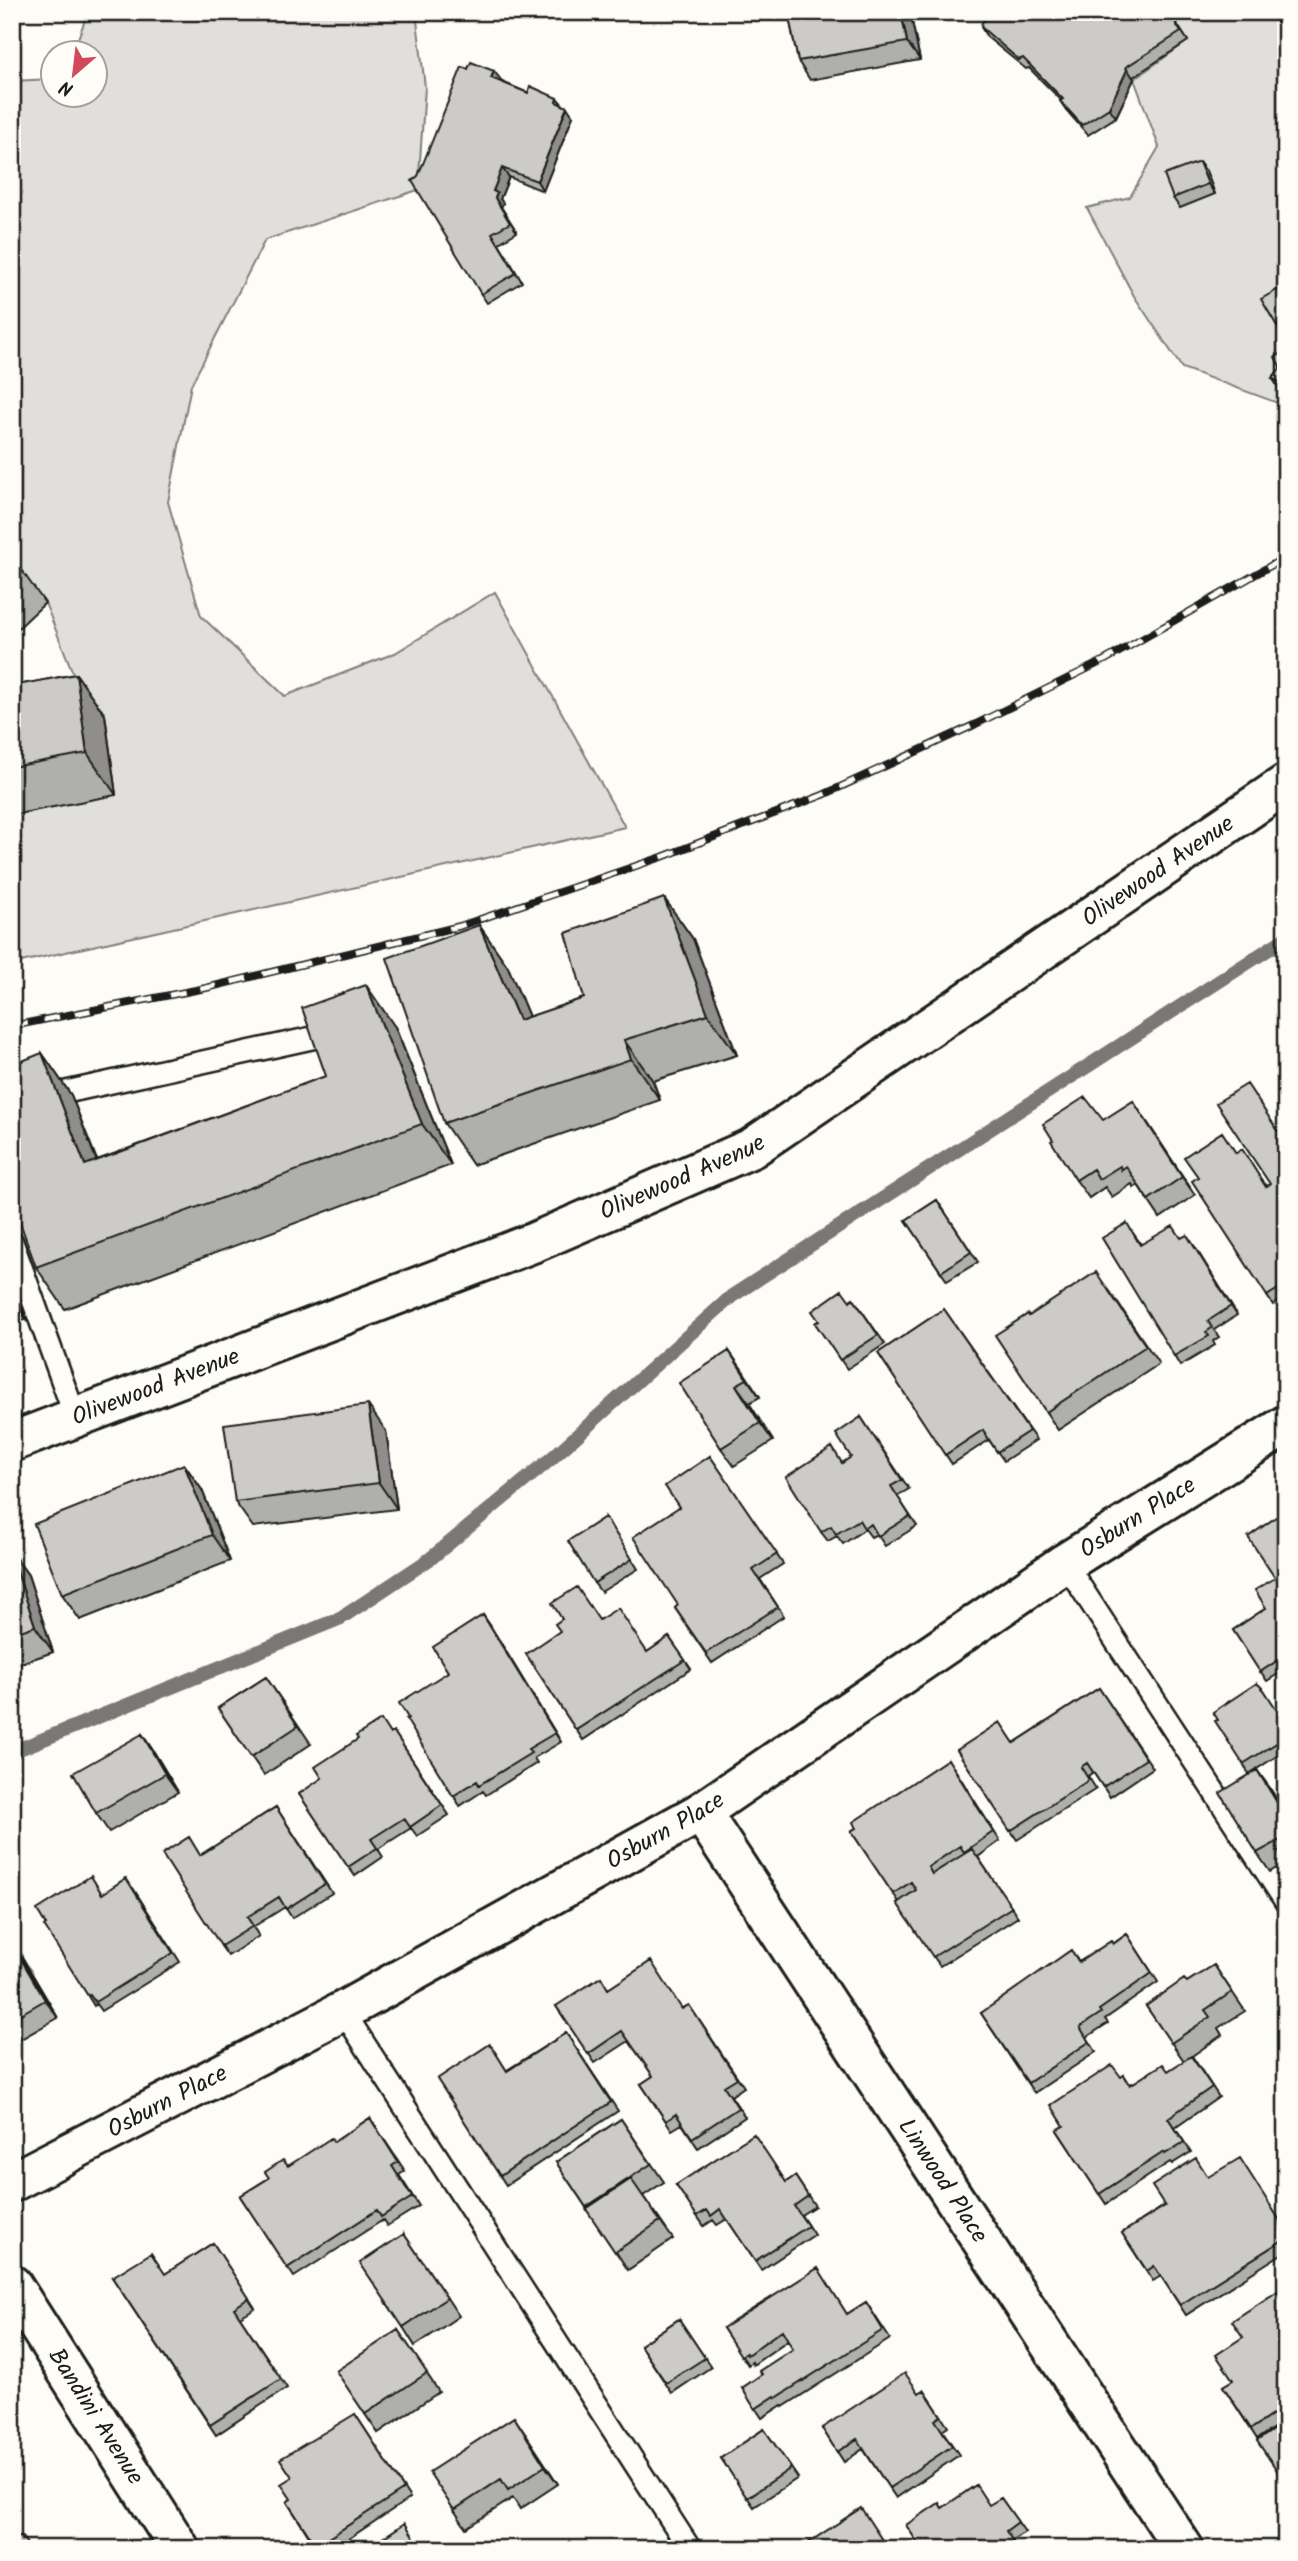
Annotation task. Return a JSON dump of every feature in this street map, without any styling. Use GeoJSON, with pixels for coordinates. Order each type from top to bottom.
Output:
{"type":"FeatureCollection","features":[{"type":"Feature","properties":{"kind":"street","name":"Olivewood Avenue"},"geometry":{"type":"LineString","coordinates":[[12,1442],[535,1242],[752,1148],[1286,784]]}},
{"type":"Feature","properties":{"kind":"street","name":"Osburn Place"},"geometry":{"type":"LineString","coordinates":[[12,2182],[343,2011],[701,1812],[1065,1563],[1286,1424]]}},
{"type":"Feature","properties":{"kind":"street","name":"Linwood Place"},"geometry":{"type":"LineString","coordinates":[[701,1812],[1184,2549]]}},
{"type":"Feature","properties":{"kind":"street","name":"Bandini Avenue"},"geometry":{"type":"LineString","coordinates":[[12,2285],[180,2549]]}},
{"type":"Feature","properties":{"kind":"lane"},"geometry":{"type":"LineString","coordinates":[[12,1113],[48,1096],[344,1031]]}},
{"type":"Feature","properties":{"kind":"lane"},"geometry":{"type":"LineString","coordinates":[[12,1242],[75,1416]]}},
{"type":"Feature","properties":{"kind":"lane"},"geometry":{"type":"LineString","coordinates":[[1065,1563],[1286,1902]]}},
{"type":"Feature","properties":{"kind":"lane"},"geometry":{"type":"LineString","coordinates":[[343,2011],[690,2549]]}},
{"type":"Feature","properties":{"kind":"shaded area"},"geometry":{"type":"Polygon","coordinates":[[[88,12],[416,12],[425,87],[418,190],[265,240],[191,385],[168,502],[201,616],[285,696],[395,653],[495,592],[625,827],[12,964],[12,815],[91,718],[45,603],[12,569],[12,81],[38,80],[38,108],[108,108],[108,38],[78,38],[88,12]]]}},
{"type":"Feature","properties":{"kind":"shaded area"},"geometry":{"type":"Polygon","coordinates":[[[1169,12],[1286,12],[1286,406],[1182,368],[1134,296],[1087,208],[1130,197],[1159,147],[1134,79],[1188,41],[1169,12]]]}},
{"type":"Feature","properties":{"kind":"building"},"geometry":{"type":"Polygon","coordinates":[[[788,12],[901,12],[907,42],[798,61],[788,12]]]}},
{"type":"Feature","properties":{"kind":"building"},"geometry":{"type":"Polygon","coordinates":[[[998,12],[1169,12],[1181,32],[1126,67],[1109,108],[1082,125],[1060,101],[1063,99],[1023,58],[1019,60],[981,27],[982,22],[998,12]]]}},
{"type":"Feature","properties":{"kind":"building"},"geometry":{"type":"Polygon","coordinates":[[[471,62],[494,71],[491,78],[528,93],[530,86],[557,98],[556,102],[567,107],[537,181],[502,168],[493,191],[497,193],[495,198],[510,223],[492,233],[516,273],[481,294],[412,181],[418,176],[462,67],[468,69],[471,62]]]}},
{"type":"Feature","properties":{"kind":"building"},"geometry":{"type":"Polygon","coordinates":[[[1199,162],[1208,184],[1173,198],[1164,175],[1199,162]]]}},
{"type":"Feature","properties":{"kind":"building"},"geometry":{"type":"Polygon","coordinates":[[[1286,228],[1286,244],[1279,232],[1286,228]]]}},
{"type":"Feature","properties":{"kind":"building"},"geometry":{"type":"Polygon","coordinates":[[[1286,285],[1286,341],[1261,299],[1286,285]]]}},
{"type":"Feature","properties":{"kind":"building"},"geometry":{"type":"Polygon","coordinates":[[[1286,351],[1286,386],[1272,378],[1281,368],[1275,357],[1286,351]]]}},
{"type":"Feature","properties":{"kind":"building"},"geometry":{"type":"Polygon","coordinates":[[[76,674],[87,753],[12,767],[12,686],[76,674]]]}},
{"type":"Feature","properties":{"kind":"building"},"geometry":{"type":"Polygon","coordinates":[[[664,898],[708,1014],[624,1040],[631,1059],[444,1123],[387,958],[479,925],[519,1020],[584,998],[566,933],[664,898]]]}},
{"type":"Feature","properties":{"kind":"building"},"geometry":{"type":"Polygon","coordinates":[[[366,985],[422,1124],[36,1267],[12,1200],[12,1065],[42,1053],[85,1165],[326,1076],[302,1008],[366,985]]]}},
{"type":"Feature","properties":{"kind":"building"},"geometry":{"type":"Polygon","coordinates":[[[1247,1084],[1286,1143],[1286,1284],[1267,1296],[1192,1181],[1198,1177],[1184,1157],[1222,1132],[1236,1153],[1242,1149],[1266,1187],[1270,1184],[1216,1103],[1247,1084]]]}},
{"type":"Feature","properties":{"kind":"building"},"geometry":{"type":"Polygon","coordinates":[[[1085,1097],[1103,1120],[1133,1101],[1182,1177],[1148,1200],[1126,1166],[1121,1170],[1120,1166],[1099,1179],[1093,1169],[1076,1180],[1043,1124],[1085,1097]]]}},
{"type":"Feature","properties":{"kind":"building"},"geometry":{"type":"Polygon","coordinates":[[[937,1200],[971,1252],[941,1272],[906,1220],[937,1200]]]}},
{"type":"Feature","properties":{"kind":"building"},"geometry":{"type":"Polygon","coordinates":[[[1127,1223],[1140,1245],[1173,1226],[1181,1238],[1187,1235],[1231,1306],[1208,1321],[1212,1328],[1206,1332],[1209,1336],[1174,1356],[1102,1238],[1127,1223]]]}},
{"type":"Feature","properties":{"kind":"building"},"geometry":{"type":"Polygon","coordinates":[[[1096,1272],[1146,1346],[1046,1412],[995,1335],[1096,1272]]]}},
{"type":"Feature","properties":{"kind":"building"},"geometry":{"type":"Polygon","coordinates":[[[842,1290],[850,1301],[853,1298],[878,1335],[840,1360],[815,1323],[819,1321],[812,1311],[842,1290]]]}},
{"type":"Feature","properties":{"kind":"building"},"geometry":{"type":"Polygon","coordinates":[[[944,1309],[1029,1431],[997,1452],[983,1430],[945,1455],[878,1353],[944,1309]]]}},
{"type":"Feature","properties":{"kind":"building"},"geometry":{"type":"Polygon","coordinates":[[[729,1351],[747,1379],[736,1385],[760,1423],[721,1448],[679,1383],[729,1351]]]}},
{"type":"Feature","properties":{"kind":"building"},"geometry":{"type":"Polygon","coordinates":[[[368,1405],[379,1483],[235,1502],[224,1424],[368,1405]]]}},
{"type":"Feature","properties":{"kind":"building"},"geometry":{"type":"Polygon","coordinates":[[[861,1417],[902,1480],[891,1486],[910,1516],[878,1536],[871,1524],[864,1528],[859,1520],[836,1534],[831,1526],[821,1532],[786,1477],[832,1447],[842,1463],[851,1457],[836,1434],[861,1417]]]}},
{"type":"Feature","properties":{"kind":"building"},"geometry":{"type":"Polygon","coordinates":[[[710,1456],[777,1554],[753,1570],[778,1607],[706,1653],[675,1608],[678,1605],[633,1537],[679,1507],[665,1486],[710,1456]]]}},
{"type":"Feature","properties":{"kind":"building"},"geometry":{"type":"Polygon","coordinates":[[[184,1464],[212,1535],[62,1594],[34,1524],[184,1464]]]}},
{"type":"Feature","properties":{"kind":"building"},"geometry":{"type":"Polygon","coordinates":[[[1286,1510],[1286,1655],[1260,1672],[1233,1630],[1266,1608],[1255,1590],[1275,1578],[1248,1537],[1286,1510]]]}},
{"type":"Feature","properties":{"kind":"building"},"geometry":{"type":"Polygon","coordinates":[[[605,1517],[632,1559],[594,1583],[568,1541],[605,1517]]]}},
{"type":"Feature","properties":{"kind":"building"},"geometry":{"type":"Polygon","coordinates":[[[12,1557],[35,1626],[12,1634],[12,1557]]]}},
{"type":"Feature","properties":{"kind":"building"},"geometry":{"type":"Polygon","coordinates":[[[577,1587],[599,1620],[618,1608],[647,1652],[669,1637],[685,1660],[576,1730],[526,1654],[560,1631],[555,1624],[562,1619],[552,1603],[577,1587]]]}},
{"type":"Feature","properties":{"kind":"building"},"geometry":{"type":"Polygon","coordinates":[[[483,1615],[555,1733],[528,1749],[531,1753],[479,1785],[477,1781],[453,1796],[399,1703],[448,1672],[433,1647],[483,1615]]]}},
{"type":"Feature","properties":{"kind":"building"},"geometry":{"type":"Polygon","coordinates":[[[266,1677],[298,1726],[251,1757],[218,1708],[266,1677]]]}},
{"type":"Feature","properties":{"kind":"building"},"geometry":{"type":"Polygon","coordinates":[[[1257,1683],[1286,1724],[1286,1737],[1243,1764],[1215,1721],[1218,1720],[1213,1712],[1257,1683]]]}},
{"type":"Feature","properties":{"kind":"building"},"geometry":{"type":"Polygon","coordinates":[[[1099,1688],[1146,1759],[1103,1787],[1087,1763],[1081,1767],[1089,1780],[1010,1831],[957,1750],[1000,1722],[1014,1743],[1099,1688]]]}},
{"type":"Feature","properties":{"kind":"building"},"geometry":{"type":"Polygon","coordinates":[[[381,1720],[390,1734],[394,1732],[442,1805],[410,1827],[404,1818],[371,1839],[377,1848],[348,1867],[299,1794],[322,1778],[315,1767],[358,1739],[356,1736],[381,1720]]]}},
{"type":"Feature","properties":{"kind":"building"},"geometry":{"type":"Polygon","coordinates":[[[142,1734],[165,1774],[96,1813],[73,1773],[142,1734]]]}},
{"type":"Feature","properties":{"kind":"building"},"geometry":{"type":"Polygon","coordinates":[[[948,1759],[993,1832],[964,1852],[960,1846],[928,1867],[932,1874],[972,1849],[1012,1907],[933,1957],[897,1903],[916,1890],[911,1882],[893,1894],[851,1831],[856,1828],[853,1822],[948,1759]]]}},
{"type":"Feature","properties":{"kind":"building"},"geometry":{"type":"Polygon","coordinates":[[[1257,1770],[1286,1817],[1286,1837],[1257,1853],[1220,1793],[1257,1770]]]}},
{"type":"Feature","properties":{"kind":"building"},"geometry":{"type":"Polygon","coordinates":[[[276,1807],[325,1884],[286,1909],[279,1897],[247,1917],[253,1926],[221,1946],[162,1854],[189,1837],[200,1855],[276,1807]]]}},
{"type":"Feature","properties":{"kind":"building"},"geometry":{"type":"Polygon","coordinates":[[[1286,1846],[1286,1861],[1279,1851],[1286,1846]]]}},
{"type":"Feature","properties":{"kind":"building"},"geometry":{"type":"Polygon","coordinates":[[[91,1876],[102,1894],[126,1878],[173,1953],[95,2002],[88,1996],[44,1926],[46,1925],[37,1910],[91,1876]]]}},
{"type":"Feature","properties":{"kind":"building"},"geometry":{"type":"Polygon","coordinates":[[[1127,1934],[1152,1973],[1099,2010],[1101,2013],[1080,2027],[1089,2042],[1028,2083],[981,2013],[1071,1950],[1079,1962],[1127,1934]]]}},
{"type":"Feature","properties":{"kind":"building"},"geometry":{"type":"Polygon","coordinates":[[[12,1944],[45,2000],[12,2019],[12,1944]]]}},
{"type":"Feature","properties":{"kind":"building"},"geometry":{"type":"Polygon","coordinates":[[[651,1961],[682,2009],[689,2005],[737,2078],[724,2086],[738,2108],[692,2138],[676,2114],[666,2121],[641,2084],[653,2076],[622,2031],[588,2054],[556,2006],[601,1977],[608,1989],[651,1961]]]}},
{"type":"Feature","properties":{"kind":"building"},"geometry":{"type":"Polygon","coordinates":[[[1214,1965],[1232,1992],[1205,2010],[1210,2017],[1171,2043],[1146,2006],[1184,1979],[1187,1982],[1214,1965]]]}},
{"type":"Feature","properties":{"kind":"building"},"geometry":{"type":"Polygon","coordinates":[[[566,2033],[611,2102],[500,2176],[437,2079],[490,2044],[507,2071],[566,2033]]]}},
{"type":"Feature","properties":{"kind":"building"},"geometry":{"type":"Polygon","coordinates":[[[1191,2056],[1212,2087],[1168,2118],[1184,2142],[1099,2194],[1057,2130],[1064,2126],[1051,2105],[1112,2065],[1121,2077],[1124,2075],[1130,2085],[1163,2064],[1168,2071],[1191,2056]]]}},
{"type":"Feature","properties":{"kind":"building"},"geometry":{"type":"Polygon","coordinates":[[[370,2118],[398,2162],[392,2166],[412,2197],[381,2217],[377,2210],[287,2268],[240,2196],[269,2178],[265,2172],[283,2160],[288,2166],[331,2138],[334,2142],[370,2118]]]}},
{"type":"Feature","properties":{"kind":"building"},"geometry":{"type":"Polygon","coordinates":[[[621,2119],[651,2164],[586,2207],[556,2162],[621,2119]]]}},
{"type":"Feature","properties":{"kind":"building"},"geometry":{"type":"Polygon","coordinates":[[[754,2134],[786,2182],[795,2176],[808,2196],[794,2206],[808,2226],[755,2261],[720,2209],[711,2216],[707,2210],[697,2216],[676,2185],[754,2134]]]}},
{"type":"Feature","properties":{"kind":"building"},"geometry":{"type":"Polygon","coordinates":[[[1196,2158],[1208,2177],[1240,2158],[1286,2230],[1286,2238],[1180,2305],[1154,2266],[1147,2271],[1122,2233],[1165,2206],[1152,2186],[1196,2158]]]}},
{"type":"Feature","properties":{"kind":"building"},"geometry":{"type":"Polygon","coordinates":[[[631,2179],[660,2221],[615,2252],[586,2209],[631,2179]]]}},
{"type":"Feature","properties":{"kind":"building"},"geometry":{"type":"Polygon","coordinates":[[[404,2234],[447,2298],[403,2327],[360,2263],[404,2234]]]}},
{"type":"Feature","properties":{"kind":"building"},"geometry":{"type":"Polygon","coordinates":[[[213,2243],[249,2298],[234,2308],[281,2379],[210,2425],[112,2277],[151,2253],[165,2274],[213,2243]]]}},
{"type":"Feature","properties":{"kind":"building"},"geometry":{"type":"Polygon","coordinates":[[[818,2268],[847,2314],[866,2302],[883,2330],[755,2409],[742,2388],[762,2374],[759,2371],[793,2349],[782,2330],[747,2355],[746,2353],[741,2356],[723,2328],[818,2268]]]}},
{"type":"Feature","properties":{"kind":"building"},"geometry":{"type":"Polygon","coordinates":[[[1278,2291],[1286,2303],[1286,2406],[1251,2429],[1223,2386],[1233,2380],[1216,2355],[1243,2337],[1232,2321],[1278,2291]]]}},
{"type":"Feature","properties":{"kind":"building"},"geometry":{"type":"Polygon","coordinates":[[[679,2319],[705,2358],[666,2383],[640,2345],[679,2319]]]}},
{"type":"Feature","properties":{"kind":"building"},"geometry":{"type":"Polygon","coordinates":[[[398,2330],[427,2373],[365,2414],[336,2371],[398,2330]]]}},
{"type":"Feature","properties":{"kind":"building"},"geometry":{"type":"Polygon","coordinates":[[[905,2373],[919,2393],[924,2390],[941,2416],[935,2420],[952,2446],[889,2488],[857,2439],[837,2452],[822,2428],[905,2373]]]}},
{"type":"Feature","properties":{"kind":"building"},"geometry":{"type":"Polygon","coordinates":[[[355,2414],[404,2489],[316,2546],[287,2502],[291,2499],[281,2484],[292,2477],[280,2459],[355,2414]]]}},
{"type":"Feature","properties":{"kind":"building"},"geometry":{"type":"Polygon","coordinates":[[[514,2417],[545,2466],[508,2490],[501,2479],[454,2510],[429,2472],[514,2417]]]}},
{"type":"Feature","properties":{"kind":"building"},"geometry":{"type":"Polygon","coordinates":[[[1286,2421],[1286,2477],[1283,2479],[1257,2441],[1286,2421]]]}},
{"type":"Feature","properties":{"kind":"building"},"geometry":{"type":"Polygon","coordinates":[[[764,2429],[791,2468],[747,2498],[721,2458],[764,2429]]]}},
{"type":"Feature","properties":{"kind":"building"},"geometry":{"type":"Polygon","coordinates":[[[976,2485],[989,2505],[1001,2498],[1018,2522],[1006,2531],[1018,2549],[907,2549],[917,2542],[906,2525],[939,2503],[942,2508],[976,2485]]]}},
{"type":"Feature","properties":{"kind":"building"},"geometry":{"type":"Polygon","coordinates":[[[861,2508],[888,2549],[799,2549],[861,2508]]]}},
{"type":"Feature","properties":{"kind":"building"},"geometry":{"type":"Polygon","coordinates":[[[405,2523],[421,2549],[366,2549],[405,2523]]]}},
{"type":"Feature","properties":{"kind":"building"},"geometry":{"type":"Polygon","coordinates":[[[21,2536],[31,2549],[12,2549],[12,2541],[21,2536]]]}},
{"type":"Feature","properties":{"kind":"waterway"},"geometry":{"type":"LineString","coordinates":[[12,1752],[341,1618],[430,1559],[552,1458],[732,1296],[1286,938]]}},
{"type":"Feature","properties":{"kind":"railway"},"geometry":{"type":"LineString","coordinates":[[12,1026],[206,988],[460,926],[662,857],[823,795],[974,725],[1105,660],[1286,557]]}}]}
